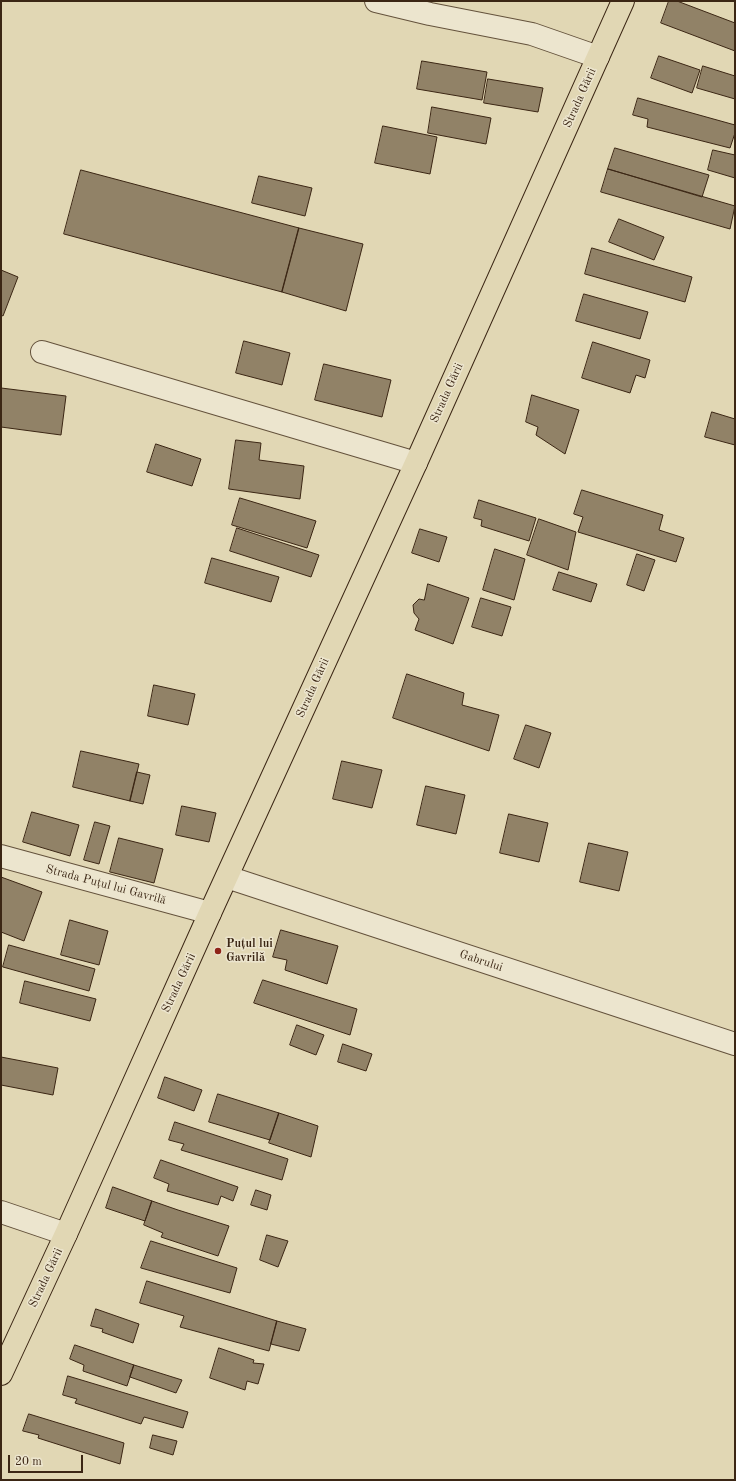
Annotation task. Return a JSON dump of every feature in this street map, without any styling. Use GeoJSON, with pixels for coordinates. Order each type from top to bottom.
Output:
{"type":"FeatureCollection","features":[{"type":"Feature","properties":{"kind":"main road","name":"Strada Gării"},"geometry":{"type":"LineString","coordinates":[[1,1374],[416,463],[623,1]]}},
{"type":"Feature","properties":{"kind":"street"},"geometry":{"type":"LineString","coordinates":[[376,1],[430,14],[532,34],[598,57]]}},
{"type":"Feature","properties":{"kind":"street"},"geometry":{"type":"LineString","coordinates":[[42,352],[416,463]]}},
{"type":"Feature","properties":{"kind":"street","name":"Strada Puțul lui Gavrilă"},"geometry":{"type":"LineString","coordinates":[[1,856],[210,913]]}},
{"type":"Feature","properties":{"kind":"street","name":"Gabrului"},"geometry":{"type":"LineString","coordinates":[[227,877],[735,1044]]}},
{"type":"Feature","properties":{"kind":"street"},"geometry":{"type":"LineString","coordinates":[[1,1212],[66,1234]]}},
{"type":"Feature","properties":{"kind":"building"},"geometry":{"type":"Polygon","coordinates":[[[669,1],[677,1],[735,23],[735,51],[661,23],[669,1]]]}},
{"type":"Feature","properties":{"kind":"building"},"geometry":{"type":"Polygon","coordinates":[[[659,56],[700,70],[692,93],[651,78],[659,56]]]}},
{"type":"Feature","properties":{"kind":"building"},"geometry":{"type":"Polygon","coordinates":[[[422,61],[487,72],[482,100],[417,89],[422,61]]]}},
{"type":"Feature","properties":{"kind":"building"},"geometry":{"type":"Polygon","coordinates":[[[703,66],[735,76],[735,99],[697,88],[703,66]]]}},
{"type":"Feature","properties":{"kind":"building"},"geometry":{"type":"Polygon","coordinates":[[[488,79],[543,88],[538,112],[484,103],[488,79]]]}},
{"type":"Feature","properties":{"kind":"building"},"geometry":{"type":"Polygon","coordinates":[[[638,98],[735,125],[735,133],[730,148],[647,127],[648,119],[633,115],[638,98]]]}},
{"type":"Feature","properties":{"kind":"building"},"geometry":{"type":"Polygon","coordinates":[[[432,107],[491,118],[486,144],[428,133],[432,107]]]}},
{"type":"Feature","properties":{"kind":"building"},"geometry":{"type":"Polygon","coordinates":[[[383,126],[437,137],[430,174],[375,163],[383,126]]]}},
{"type":"Feature","properties":{"kind":"building"},"geometry":{"type":"Polygon","coordinates":[[[615,148],[709,175],[702,197],[608,169],[615,148]]]}},
{"type":"Feature","properties":{"kind":"building"},"geometry":{"type":"Polygon","coordinates":[[[713,150],[735,155],[735,178],[708,170],[713,150]]]}},
{"type":"Feature","properties":{"kind":"building"},"geometry":{"type":"Polygon","coordinates":[[[608,169],[735,206],[730,229],[601,192],[608,169]]]}},
{"type":"Feature","properties":{"kind":"building"},"geometry":{"type":"Polygon","coordinates":[[[81,170],[299,228],[282,292],[64,234],[81,170]]]}},
{"type":"Feature","properties":{"kind":"building"},"geometry":{"type":"Polygon","coordinates":[[[259,176],[312,188],[305,216],[252,203],[259,176]]]}},
{"type":"Feature","properties":{"kind":"building"},"geometry":{"type":"Polygon","coordinates":[[[619,219],[664,237],[654,260],[609,242],[619,219]]]}},
{"type":"Feature","properties":{"kind":"building"},"geometry":{"type":"Polygon","coordinates":[[[299,228],[363,244],[346,311],[282,292],[299,228]]]}},
{"type":"Feature","properties":{"kind":"building"},"geometry":{"type":"Polygon","coordinates":[[[592,248],[692,277],[685,302],[585,274],[592,248]]]}},
{"type":"Feature","properties":{"kind":"building"},"geometry":{"type":"Polygon","coordinates":[[[1,270],[18,277],[3,316],[1,315],[1,270]]]}},
{"type":"Feature","properties":{"kind":"building"},"geometry":{"type":"Polygon","coordinates":[[[584,294],[648,312],[640,339],[576,321],[584,294]]]}},
{"type":"Feature","properties":{"kind":"building"},"geometry":{"type":"Polygon","coordinates":[[[244,341],[290,353],[282,385],[236,373],[244,341]]]}},
{"type":"Feature","properties":{"kind":"building"},"geometry":{"type":"Polygon","coordinates":[[[593,342],[650,360],[645,378],[636,375],[630,393],[582,378],[593,342]]]}},
{"type":"Feature","properties":{"kind":"building"},"geometry":{"type":"Polygon","coordinates":[[[324,364],[391,380],[382,417],[315,400],[324,364]]]}},
{"type":"Feature","properties":{"kind":"building"},"geometry":{"type":"Polygon","coordinates":[[[1,388],[66,396],[61,435],[1,427],[1,388]]]}},
{"type":"Feature","properties":{"kind":"building"},"geometry":{"type":"Polygon","coordinates":[[[532,395],[579,410],[565,454],[536,435],[538,427],[526,422],[532,395]]]}},
{"type":"Feature","properties":{"kind":"building"},"geometry":{"type":"Polygon","coordinates":[[[712,412],[735,419],[735,445],[705,437],[712,412]]]}},
{"type":"Feature","properties":{"kind":"building"},"geometry":{"type":"Polygon","coordinates":[[[236,440],[261,443],[259,460],[304,466],[300,499],[229,489],[236,440]]]}},
{"type":"Feature","properties":{"kind":"building"},"geometry":{"type":"Polygon","coordinates":[[[156,444],[201,459],[192,486],[147,472],[156,444]]]}},
{"type":"Feature","properties":{"kind":"building"},"geometry":{"type":"Polygon","coordinates":[[[582,490],[663,515],[659,530],[684,538],[676,562],[578,532],[583,517],[574,514],[582,490]]]}},
{"type":"Feature","properties":{"kind":"building"},"geometry":{"type":"Polygon","coordinates":[[[240,498],[316,521],[307,548],[232,525],[240,498]]]}},
{"type":"Feature","properties":{"kind":"building"},"geometry":{"type":"Polygon","coordinates":[[[479,500],[536,518],[529,541],[481,526],[482,520],[474,518],[479,500]]]}},
{"type":"Feature","properties":{"kind":"building"},"geometry":{"type":"Polygon","coordinates":[[[539,519],[576,532],[568,570],[527,555],[539,519]]]}},
{"type":"Feature","properties":{"kind":"building"},"geometry":{"type":"Polygon","coordinates":[[[237,528],[319,555],[311,577],[230,551],[237,528]]]}},
{"type":"Feature","properties":{"kind":"building"},"geometry":{"type":"Polygon","coordinates":[[[420,529],[447,537],[439,562],[412,553],[420,529]]]}},
{"type":"Feature","properties":{"kind":"building"},"geometry":{"type":"Polygon","coordinates":[[[495,549],[525,559],[514,600],[483,590],[495,549]]]}},
{"type":"Feature","properties":{"kind":"building"},"geometry":{"type":"Polygon","coordinates":[[[637,554],[655,560],[644,591],[627,585],[637,554]]]}},
{"type":"Feature","properties":{"kind":"building"},"geometry":{"type":"Polygon","coordinates":[[[212,558],[279,577],[271,602],[205,583],[212,558]]]}},
{"type":"Feature","properties":{"kind":"building"},"geometry":{"type":"Polygon","coordinates":[[[559,572],[597,584],[591,602],[553,590],[559,572]]]}},
{"type":"Feature","properties":{"kind":"building"},"geometry":{"type":"Polygon","coordinates":[[[428,584],[469,598],[453,644],[415,630],[419,619],[414,613],[413,605],[419,599],[424,600],[428,584]]]}},
{"type":"Feature","properties":{"kind":"building"},"geometry":{"type":"Polygon","coordinates":[[[481,598],[511,607],[502,636],[472,627],[481,598]]]}},
{"type":"Feature","properties":{"kind":"building"},"geometry":{"type":"Polygon","coordinates":[[[407,674],[464,693],[462,705],[499,715],[489,751],[393,718],[407,674]]]}},
{"type":"Feature","properties":{"kind":"building"},"geometry":{"type":"Polygon","coordinates":[[[154,685],[195,694],[188,725],[148,716],[154,685]]]}},
{"type":"Feature","properties":{"kind":"building"},"geometry":{"type":"Polygon","coordinates":[[[526,725],[551,733],[539,768],[514,759],[526,725]]]}},
{"type":"Feature","properties":{"kind":"building"},"geometry":{"type":"Polygon","coordinates":[[[81,751],[139,764],[130,801],[73,787],[81,751]]]}},
{"type":"Feature","properties":{"kind":"building"},"geometry":{"type":"Polygon","coordinates":[[[342,761],[382,770],[372,808],[333,799],[342,761]]]}},
{"type":"Feature","properties":{"kind":"building"},"geometry":{"type":"Polygon","coordinates":[[[137,772],[150,775],[143,804],[130,801],[137,772]]]}},
{"type":"Feature","properties":{"kind":"building"},"geometry":{"type":"Polygon","coordinates":[[[426,786],[465,795],[456,834],[417,825],[426,786]]]}},
{"type":"Feature","properties":{"kind":"building"},"geometry":{"type":"Polygon","coordinates":[[[182,806],[216,813],[209,842],[176,835],[182,806]]]}},
{"type":"Feature","properties":{"kind":"building"},"geometry":{"type":"Polygon","coordinates":[[[32,812],[79,825],[70,856],[23,842],[32,812]]]}},
{"type":"Feature","properties":{"kind":"building"},"geometry":{"type":"Polygon","coordinates":[[[509,814],[548,823],[539,862],[500,853],[509,814]]]}},
{"type":"Feature","properties":{"kind":"building"},"geometry":{"type":"Polygon","coordinates":[[[95,822],[110,826],[99,864],[84,860],[95,822]]]}},
{"type":"Feature","properties":{"kind":"building"},"geometry":{"type":"Polygon","coordinates":[[[119,838],[163,849],[154,883],[110,872],[119,838]]]}},
{"type":"Feature","properties":{"kind":"building"},"geometry":{"type":"Polygon","coordinates":[[[589,843],[628,852],[619,891],[580,882],[589,843]]]}},
{"type":"Feature","properties":{"kind":"building"},"geometry":{"type":"Polygon","coordinates":[[[1,877],[42,892],[24,941],[1,932],[1,877]]]}},
{"type":"Feature","properties":{"kind":"building"},"geometry":{"type":"Polygon","coordinates":[[[70,920],[108,931],[99,965],[61,955],[70,920]]]}},
{"type":"Feature","properties":{"kind":"building"},"geometry":{"type":"Polygon","coordinates":[[[281,930],[338,946],[327,984],[285,970],[287,960],[273,957],[281,930]]]}},
{"type":"Feature","properties":{"kind":"building"},"geometry":{"type":"Polygon","coordinates":[[[9,945],[95,969],[89,991],[3,967],[9,945]]]}},
{"type":"Feature","properties":{"kind":"building"},"geometry":{"type":"Polygon","coordinates":[[[263,980],[357,1009],[350,1035],[254,1003],[263,980]]]}},
{"type":"Feature","properties":{"kind":"building"},"geometry":{"type":"Polygon","coordinates":[[[25,981],[96,999],[90,1021],[20,1003],[25,981]]]}},
{"type":"Feature","properties":{"kind":"building"},"geometry":{"type":"Polygon","coordinates":[[[297,1025],[324,1035],[316,1055],[290,1045],[297,1025]]]}},
{"type":"Feature","properties":{"kind":"building"},"geometry":{"type":"Polygon","coordinates":[[[343,1044],[372,1054],[366,1071],[338,1062],[343,1044]]]}},
{"type":"Feature","properties":{"kind":"building"},"geometry":{"type":"Polygon","coordinates":[[[1,1057],[58,1068],[53,1095],[1,1085],[1,1057]]]}},
{"type":"Feature","properties":{"kind":"building"},"geometry":{"type":"Polygon","coordinates":[[[165,1077],[202,1090],[194,1111],[158,1098],[165,1077]]]}},
{"type":"Feature","properties":{"kind":"building"},"geometry":{"type":"Polygon","coordinates":[[[218,1094],[279,1113],[270,1140],[209,1122],[218,1094]]]}},
{"type":"Feature","properties":{"kind":"building"},"geometry":{"type":"Polygon","coordinates":[[[279,1113],[318,1126],[311,1157],[269,1143],[279,1113]]]}},
{"type":"Feature","properties":{"kind":"building"},"geometry":{"type":"Polygon","coordinates":[[[175,1122],[288,1159],[282,1180],[181,1150],[184,1144],[169,1140],[175,1122]]]}},
{"type":"Feature","properties":{"kind":"building"},"geometry":{"type":"Polygon","coordinates":[[[161,1160],[238,1187],[233,1201],[221,1196],[218,1205],[167,1191],[169,1184],[154,1178],[161,1160]]]}},
{"type":"Feature","properties":{"kind":"building"},"geometry":{"type":"Polygon","coordinates":[[[113,1187],[152,1201],[145,1221],[106,1208],[113,1187]]]}},
{"type":"Feature","properties":{"kind":"building"},"geometry":{"type":"Polygon","coordinates":[[[256,1190],[271,1195],[267,1210],[251,1205],[256,1190]]]}},
{"type":"Feature","properties":{"kind":"building"},"geometry":{"type":"Polygon","coordinates":[[[152,1201],[229,1226],[218,1256],[161,1237],[163,1233],[144,1225],[152,1201]]]}},
{"type":"Feature","properties":{"kind":"building"},"geometry":{"type":"Polygon","coordinates":[[[267,1235],[288,1241],[278,1267],[260,1260],[267,1235]]]}},
{"type":"Feature","properties":{"kind":"building"},"geometry":{"type":"Polygon","coordinates":[[[151,1241],[237,1268],[230,1293],[141,1268],[151,1241]]]}},
{"type":"Feature","properties":{"kind":"building"},"geometry":{"type":"Polygon","coordinates":[[[147,1281],[277,1321],[269,1351],[180,1327],[184,1316],[140,1303],[147,1281]]]}},
{"type":"Feature","properties":{"kind":"building"},"geometry":{"type":"Polygon","coordinates":[[[96,1309],[139,1324],[133,1343],[102,1332],[103,1329],[91,1326],[96,1309]]]}},
{"type":"Feature","properties":{"kind":"building"},"geometry":{"type":"Polygon","coordinates":[[[277,1321],[306,1329],[299,1351],[271,1344],[277,1321]]]}},
{"type":"Feature","properties":{"kind":"building"},"geometry":{"type":"Polygon","coordinates":[[[75,1345],[134,1365],[127,1386],[83,1371],[84,1365],[70,1359],[75,1345]]]}},
{"type":"Feature","properties":{"kind":"building"},"geometry":{"type":"Polygon","coordinates":[[[219,1348],[254,1360],[253,1363],[264,1364],[258,1384],[247,1381],[245,1390],[210,1378],[219,1348]]]}},
{"type":"Feature","properties":{"kind":"building"},"geometry":{"type":"Polygon","coordinates":[[[134,1365],[182,1380],[176,1393],[130,1377],[134,1365]]]}},
{"type":"Feature","properties":{"kind":"building"},"geometry":{"type":"Polygon","coordinates":[[[68,1376],[188,1412],[183,1428],[144,1417],[141,1424],[75,1403],[77,1399],[63,1395],[68,1376]]]}},
{"type":"Feature","properties":{"kind":"building"},"geometry":{"type":"Polygon","coordinates":[[[29,1414],[124,1443],[120,1464],[38,1438],[39,1435],[23,1431],[29,1414]]]}},
{"type":"Feature","properties":{"kind":"building"},"geometry":{"type":"Polygon","coordinates":[[[153,1435],[177,1441],[173,1455],[150,1448],[153,1435]]]}},
{"type":"Feature","properties":{"kind":"place","name":"Puțul lui Gavrilă"},"geometry":{"type":"Point","coordinates":[218,951]}}]}
